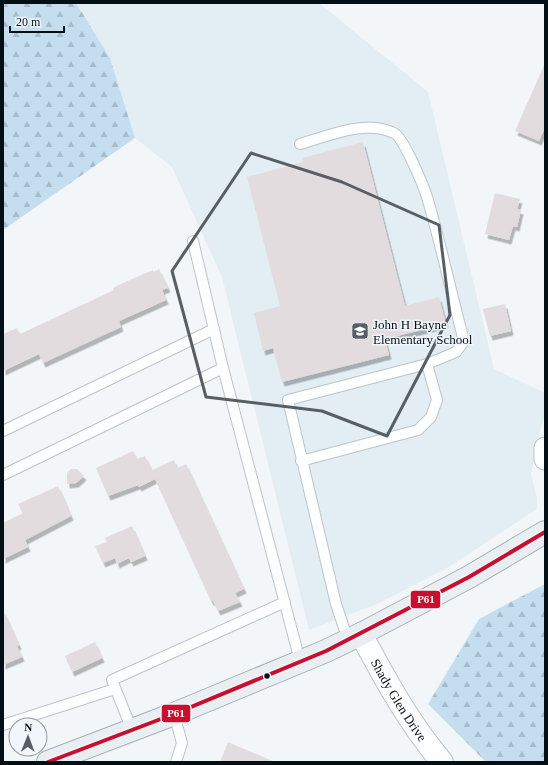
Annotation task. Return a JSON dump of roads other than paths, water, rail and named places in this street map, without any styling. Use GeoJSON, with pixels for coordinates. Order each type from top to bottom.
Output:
{"type":"FeatureCollection","features":[{"type":"Feature","properties":{"kind":"main road"},"geometry":{"type":"LineString","coordinates":[[48,762],[174,714],[300,662],[355,637],[469,577],[545,532]]}},
{"type":"Feature","properties":{"kind":"street"},"geometry":{"type":"LineString","coordinates":[[545,448],[545,459]]}},
{"type":"Feature","properties":{"kind":"street","name":"Shady Glen Drive"},"geometry":{"type":"LineString","coordinates":[[355,637],[425,742],[442,762]]}},
{"type":"Feature","properties":{"kind":"lane"},"geometry":{"type":"LineString","coordinates":[[300,144],[356,128],[379,128],[396,134],[405,146],[426,196],[464,341],[456,352],[427,364],[288,400],[301,461],[336,604],[355,637]]}},
{"type":"Feature","properties":{"kind":"lane"},"geometry":{"type":"LineString","coordinates":[[193,242],[223,368],[300,662]]}},
{"type":"Feature","properties":{"kind":"lane"},"geometry":{"type":"LineString","coordinates":[[3,431],[214,329]]}},
{"type":"Feature","properties":{"kind":"lane"},"geometry":{"type":"LineString","coordinates":[[301,461],[418,430],[431,417],[437,400],[427,364]]}},
{"type":"Feature","properties":{"kind":"lane"},"geometry":{"type":"LineString","coordinates":[[3,475],[223,368]]}},
{"type":"Feature","properties":{"kind":"lane"},"geometry":{"type":"LineString","coordinates":[[132,730],[112,680],[284,602]]}},
{"type":"Feature","properties":{"kind":"lane"},"geometry":{"type":"LineString","coordinates":[[3,725],[115,689]]}},
{"type":"Feature","properties":{"kind":"lane"},"geometry":{"type":"LineString","coordinates":[[174,714],[182,743],[176,762]]}},
{"type":"Feature","properties":{"kind":"place","name":"John H Bayne Elementary School"},"geometry":{"type":"Point","coordinates":[360,331]}}]}
